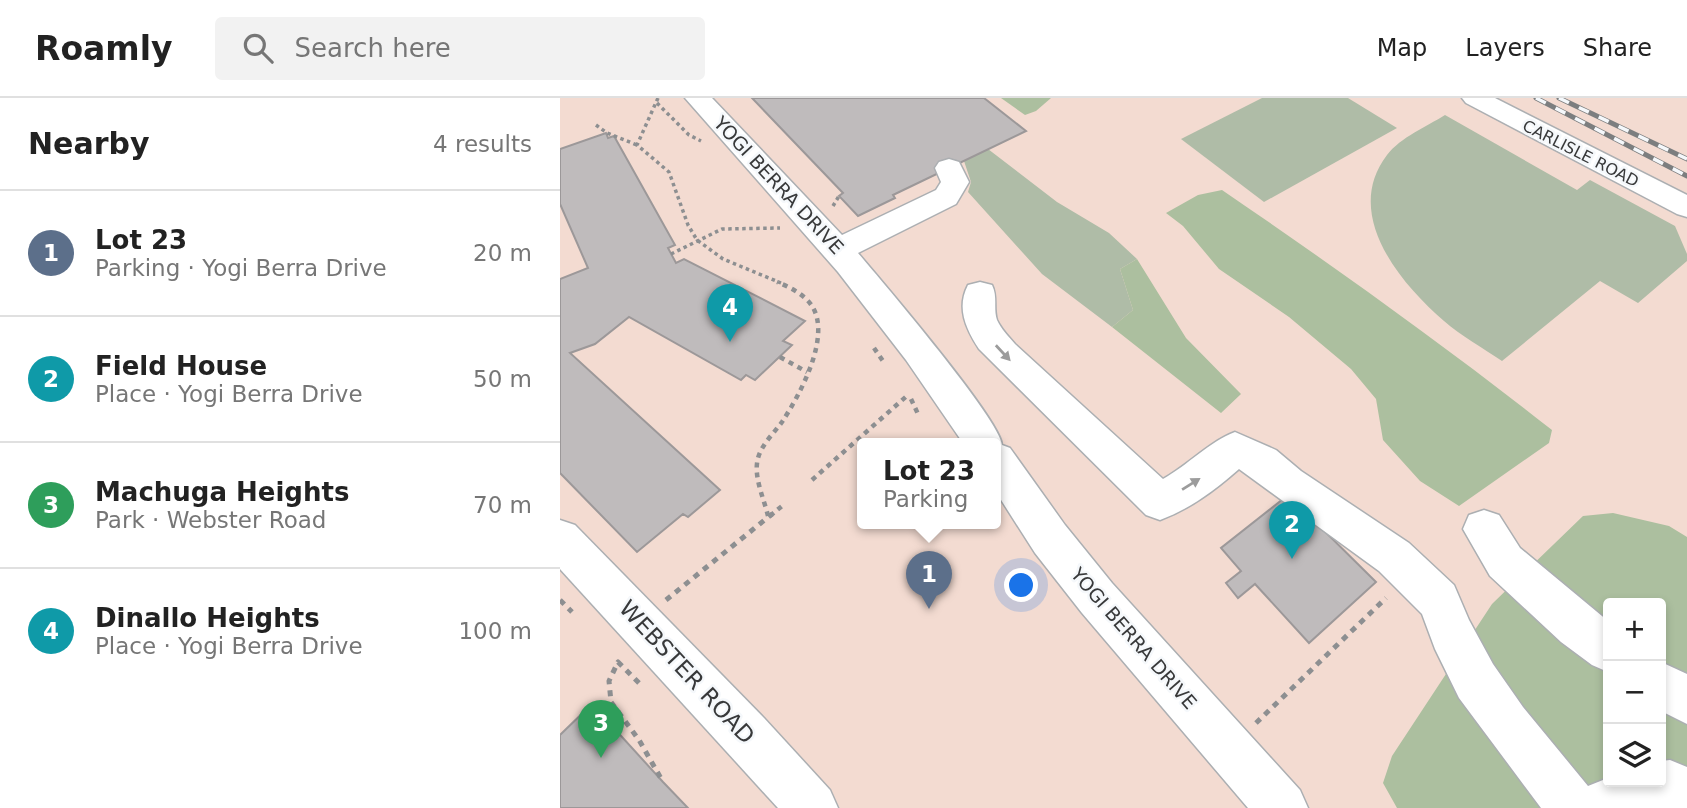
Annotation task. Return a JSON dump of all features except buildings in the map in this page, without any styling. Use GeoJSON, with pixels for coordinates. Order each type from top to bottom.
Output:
{"type":"FeatureCollection","features":[{"type":"Feature","properties":{"kind":"street","name":"YOGI BERRA DRIVE"},"geometry":{"type":"LineString","coordinates":[[698,98],[839,249],[911,338],[981,438]]}},
{"type":"Feature","properties":{"kind":"street","name":"CARLISLE ROAD"},"geometry":{"type":"LineString","coordinates":[[1475,98],[1687,207]]}},
{"type":"Feature","properties":{"kind":"street"},"geometry":{"type":"LineString","coordinates":[[839,249],[946,197],[955,182],[949,168]]}},
{"type":"Feature","properties":{"kind":"street"},"geometry":{"type":"LineString","coordinates":[[980,294],[978,318],[983,331],[1003,354],[1160,502],[1199,479],[1235,449],[1262,462],[1394,557],[1439,600],[1451,633],[1484,692],[1573,808]]}},
{"type":"Feature","properties":{"kind":"street","name":"YOGI BERRA DRIVE"},"geometry":{"type":"LineString","coordinates":[[1001,467],[1050,539],[1097,598],[1282,808]]}},
{"type":"Feature","properties":{"kind":"street"},"geometry":{"type":"LineString","coordinates":[[1484,529],[1506,562],[1577,626],[1603,645]]}},
{"type":"Feature","properties":{"kind":"street","name":"WEBSTER ROAD"},"geometry":{"type":"LineString","coordinates":[[560,539],[747,735],[812,808]]}},
{"type":"Feature","properties":{"kind":"street"},"geometry":{"type":"LineString","coordinates":[[1666,688],[1687,700]]}},
{"type":"Feature","properties":{"kind":"street"},"geometry":{"type":"LineString","coordinates":[[1598,808],[1644,789],[1670,785],[1687,795]]}},
{"type":"Feature","properties":{"kind":"path"},"geometry":{"type":"LineString","coordinates":[[637,145],[658,98]]}},
{"type":"Feature","properties":{"kind":"path"},"geometry":{"type":"LineString","coordinates":[[596,125],[607,133],[637,145],[663,164],[672,176],[688,228],[698,241],[713,253],[797,293],[813,307],[818,324],[817,348],[775,432],[762,446],[757,465],[768,516]]}},
{"type":"Feature","properties":{"kind":"path"},"geometry":{"type":"LineString","coordinates":[[671,254],[722,229],[767,228]]}},
{"type":"Feature","properties":{"kind":"path"},"geometry":{"type":"LineString","coordinates":[[780,356],[807,372]]}},
{"type":"Feature","properties":{"kind":"path"},"geometry":{"type":"LineString","coordinates":[[859,438],[909,394]]}},
{"type":"Feature","properties":{"kind":"path"},"geometry":{"type":"LineString","coordinates":[[812,480],[857,440]]}},
{"type":"Feature","properties":{"kind":"path"},"geometry":{"type":"LineString","coordinates":[[674,594],[782,506]]}},
{"type":"Feature","properties":{"kind":"path"},"geometry":{"type":"LineString","coordinates":[[1248,731],[1398,587],[1415,577]]}},
{"type":"Feature","properties":{"kind":"path"},"geometry":{"type":"LineString","coordinates":[[560,600],[572,612]]}},
{"type":"Feature","properties":{"kind":"path"},"geometry":{"type":"LineString","coordinates":[[618,663],[609,681],[611,702],[639,740],[663,782]]}},
{"type":"Feature","properties":{"kind":"shaded area"},"geometry":{"type":"Polygon","coordinates":[[[560,98],[1687,98],[1687,808],[560,808],[560,98]]]}},
{"type":"Feature","properties":{"kind":"green space"},"geometry":{"type":"Polygon","coordinates":[[[1001,98],[1051,98],[1036,111],[1025,115],[1001,98]]]}},
{"type":"Feature","properties":{"kind":"green space"},"geometry":{"type":"Polygon","coordinates":[[[1262,98],[1348,98],[1397,128],[1264,202],[1181,139],[1262,98]]]}},
{"type":"Feature","properties":{"kind":"green space"},"geometry":{"type":"Polygon","coordinates":[[[1445,115],[1577,190],[1590,180],[1675,226],[1687,254],[1687,261],[1638,303],[1600,281],[1502,361],[1451,326],[1410,287],[1382,246],[1374,223],[1371,200],[1375,178],[1387,155],[1406,138],[1445,115]]]}},
{"type":"Feature","properties":{"kind":"green space"},"geometry":{"type":"Polygon","coordinates":[[[988,149],[1057,202],[1109,233],[1137,259],[1120,269],[1133,310],[1112,327],[1042,274],[968,192],[971,182],[964,161],[988,149]]]}},
{"type":"Feature","properties":{"kind":"green space"},"geometry":{"type":"Polygon","coordinates":[[[1222,190],[1389,307],[1512,399],[1552,430],[1549,443],[1459,506],[1420,481],[1383,440],[1376,399],[1351,369],[1289,317],[1219,269],[1183,226],[1166,213],[1198,195],[1222,190]]]}},
{"type":"Feature","properties":{"kind":"green space"},"geometry":{"type":"Polygon","coordinates":[[[1137,259],[1186,338],[1241,394],[1221,413],[1112,327],[1133,310],[1120,269],[1137,259]]]}},
{"type":"Feature","properties":{"kind":"green space"},"geometry":{"type":"Polygon","coordinates":[[[1613,513],[1669,526],[1687,537],[1687,808],[1397,808],[1383,783],[1392,756],[1492,604],[1583,516],[1613,513]]]}},
{"type":"Feature","properties":{"kind":"railway"},"geometry":{"type":"LineString","coordinates":[[1536,98],[1687,176]]}},
{"type":"Feature","properties":{"kind":"railway"},"geometry":{"type":"LineString","coordinates":[[1559,98],[1687,159]]}},
{"type":"Feature","properties":{"kind":"place","name":"Dinallo Heights"},"geometry":{"type":"Point","coordinates":[730,342]}},
{"type":"Feature","properties":{"kind":"place","name":"Field House"},"geometry":{"type":"Point","coordinates":[1292,559]}},
{"type":"Feature","properties":{"kind":"place","name":"Lot 23"},"geometry":{"type":"Point","coordinates":[929,609]}},
{"type":"Feature","properties":{"kind":"place","name":"Machuga Heights"},"geometry":{"type":"Point","coordinates":[601,758]}}]}
